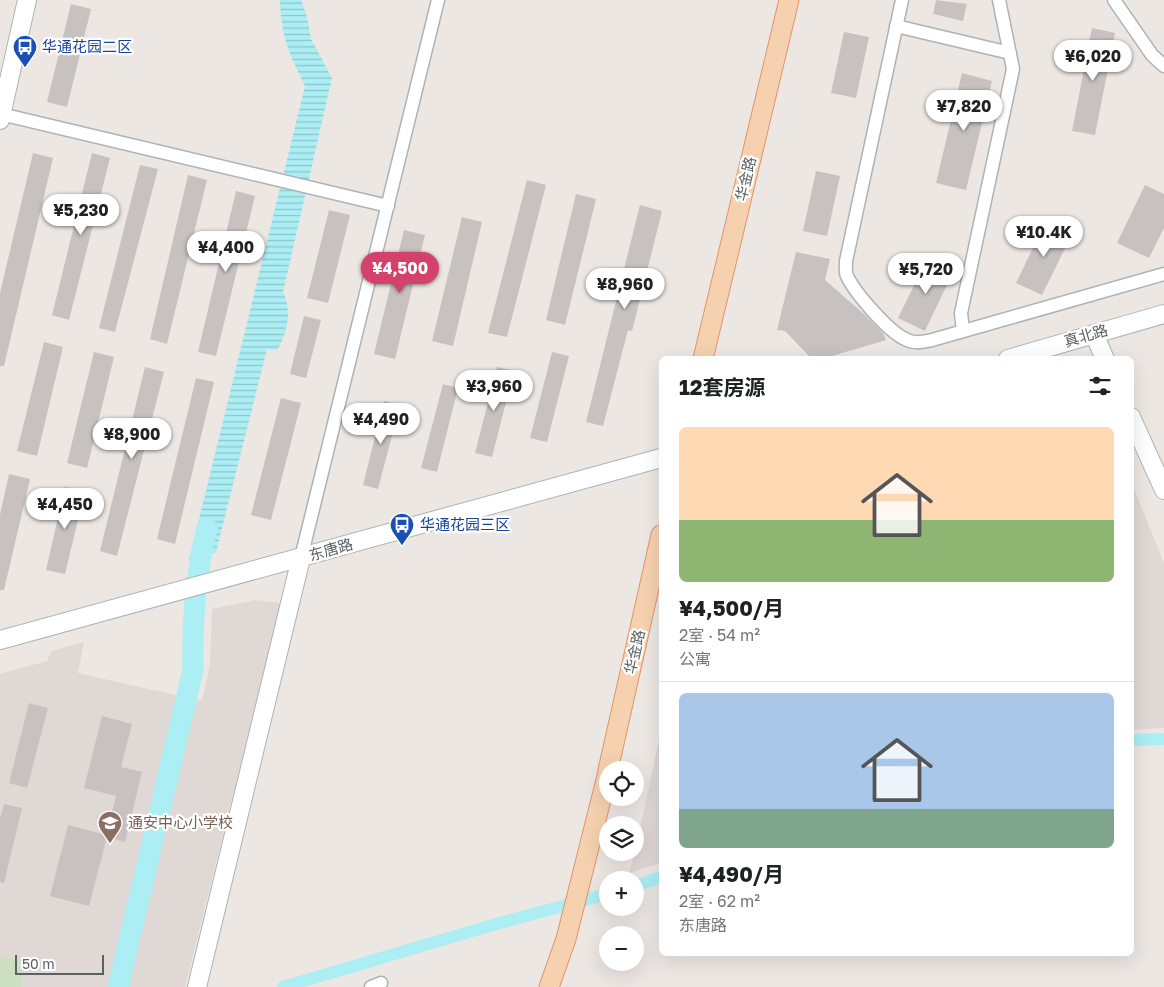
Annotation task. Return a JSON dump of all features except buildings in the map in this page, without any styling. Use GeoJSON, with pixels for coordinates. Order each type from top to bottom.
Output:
{"type":"FeatureCollection","features":[{"type":"Feature","properties":{"kind":"main road","name":"华金路"},"geometry":{"type":"LineString","coordinates":[[704,356],[789,0]]}},
{"type":"Feature","properties":{"kind":"main road","name":"华金路"},"geometry":{"type":"LineString","coordinates":[[610,761],[659,544]]}},
{"type":"Feature","properties":{"kind":"main road","name":"华金路"},"geometry":{"type":"LineString","coordinates":[[549,987],[568,931],[600,806]]}},
{"type":"Feature","properties":{"kind":"street"},"geometry":{"type":"LineString","coordinates":[[27,0],[0,116],[388,206]]}},
{"type":"Feature","properties":{"kind":"street"},"geometry":{"type":"LineString","coordinates":[[197,987],[438,0]]}},
{"type":"Feature","properties":{"kind":"street"},"geometry":{"type":"LineString","coordinates":[[902,0],[846,261],[846,274],[851,284],[892,331],[905,340],[917,343],[1164,274]]}},
{"type":"Feature","properties":{"kind":"street"},"geometry":{"type":"LineString","coordinates":[[964,331],[961,313],[1013,69],[999,0]]}},
{"type":"Feature","properties":{"kind":"street"},"geometry":{"type":"LineString","coordinates":[[1114,0],[1152,55],[1164,66]]}},
{"type":"Feature","properties":{"kind":"street"},"geometry":{"type":"LineString","coordinates":[[896,26],[1010,53]]}},
{"type":"Feature","properties":{"kind":"street","name":"真北路"},"geometry":{"type":"LineString","coordinates":[[1018,356],[1164,314]]}},
{"type":"Feature","properties":{"kind":"street"},"geometry":{"type":"LineString","coordinates":[[1094,334],[1104,356]]}},
{"type":"Feature","properties":{"kind":"street"},"geometry":{"type":"LineString","coordinates":[[1134,424],[1164,490]]}},
{"type":"Feature","properties":{"kind":"street","name":"东唐路"},"geometry":{"type":"LineString","coordinates":[[0,640],[659,459]]}},
{"type":"Feature","properties":{"kind":"shaded area"},"geometry":{"type":"Polygon","coordinates":[[[1134,488],[1164,563],[1164,728],[1134,730],[1134,488]]]}},
{"type":"Feature","properties":{"kind":"shaded area","name":"通安中心小学校"},"geometry":{"type":"Polygon","coordinates":[[[255,600],[281,603],[185,987],[0,987],[0,674],[47,661],[51,651],[84,642],[78,673],[202,701],[210,665],[212,609],[255,600]]]}},
{"type":"Feature","properties":{"kind":"shaded area"},"geometry":{"type":"Polygon","coordinates":[[[659,739],[659,864],[630,871],[632,861],[644,861],[643,816],[659,739]]]}},
{"type":"Feature","properties":{"kind":"green space"},"geometry":{"type":"Polygon","coordinates":[[[0,956],[26,963],[21,987],[0,987],[0,956]]]}},
{"type":"Feature","properties":{"kind":"water"},"geometry":{"type":"Polygon","coordinates":[[[280,0],[301,0],[307,17],[311,39],[332,78],[283,292],[288,314],[284,336],[277,350],[267,349],[216,552],[189,560],[305,86],[294,64],[284,35],[280,0]]]}},
{"type":"Feature","properties":{"kind":"waterway"},"geometry":{"type":"LineString","coordinates":[[118,987],[193,670],[195,599],[207,528]]}},
{"type":"Feature","properties":{"kind":"waterway"},"geometry":{"type":"LineString","coordinates":[[1134,740],[1164,739]]}},
{"type":"Feature","properties":{"kind":"waterway"},"geometry":{"type":"LineString","coordinates":[[644,883],[659,878]]}},
{"type":"Feature","properties":{"kind":"waterway"},"geometry":{"type":"LineString","coordinates":[[283,987],[496,924],[599,896]]}},
{"type":"Feature","properties":{"kind":"place","name":"华通花园二区"},"geometry":{"type":"Point","coordinates":[25,68]}},
{"type":"Feature","properties":{"kind":"place","name":"华通花园三区"},"geometry":{"type":"Point","coordinates":[402,546]}},
{"type":"Feature","properties":{"kind":"place","name":"通安中心小学校"},"geometry":{"type":"Point","coordinates":[110,844]}}]}
